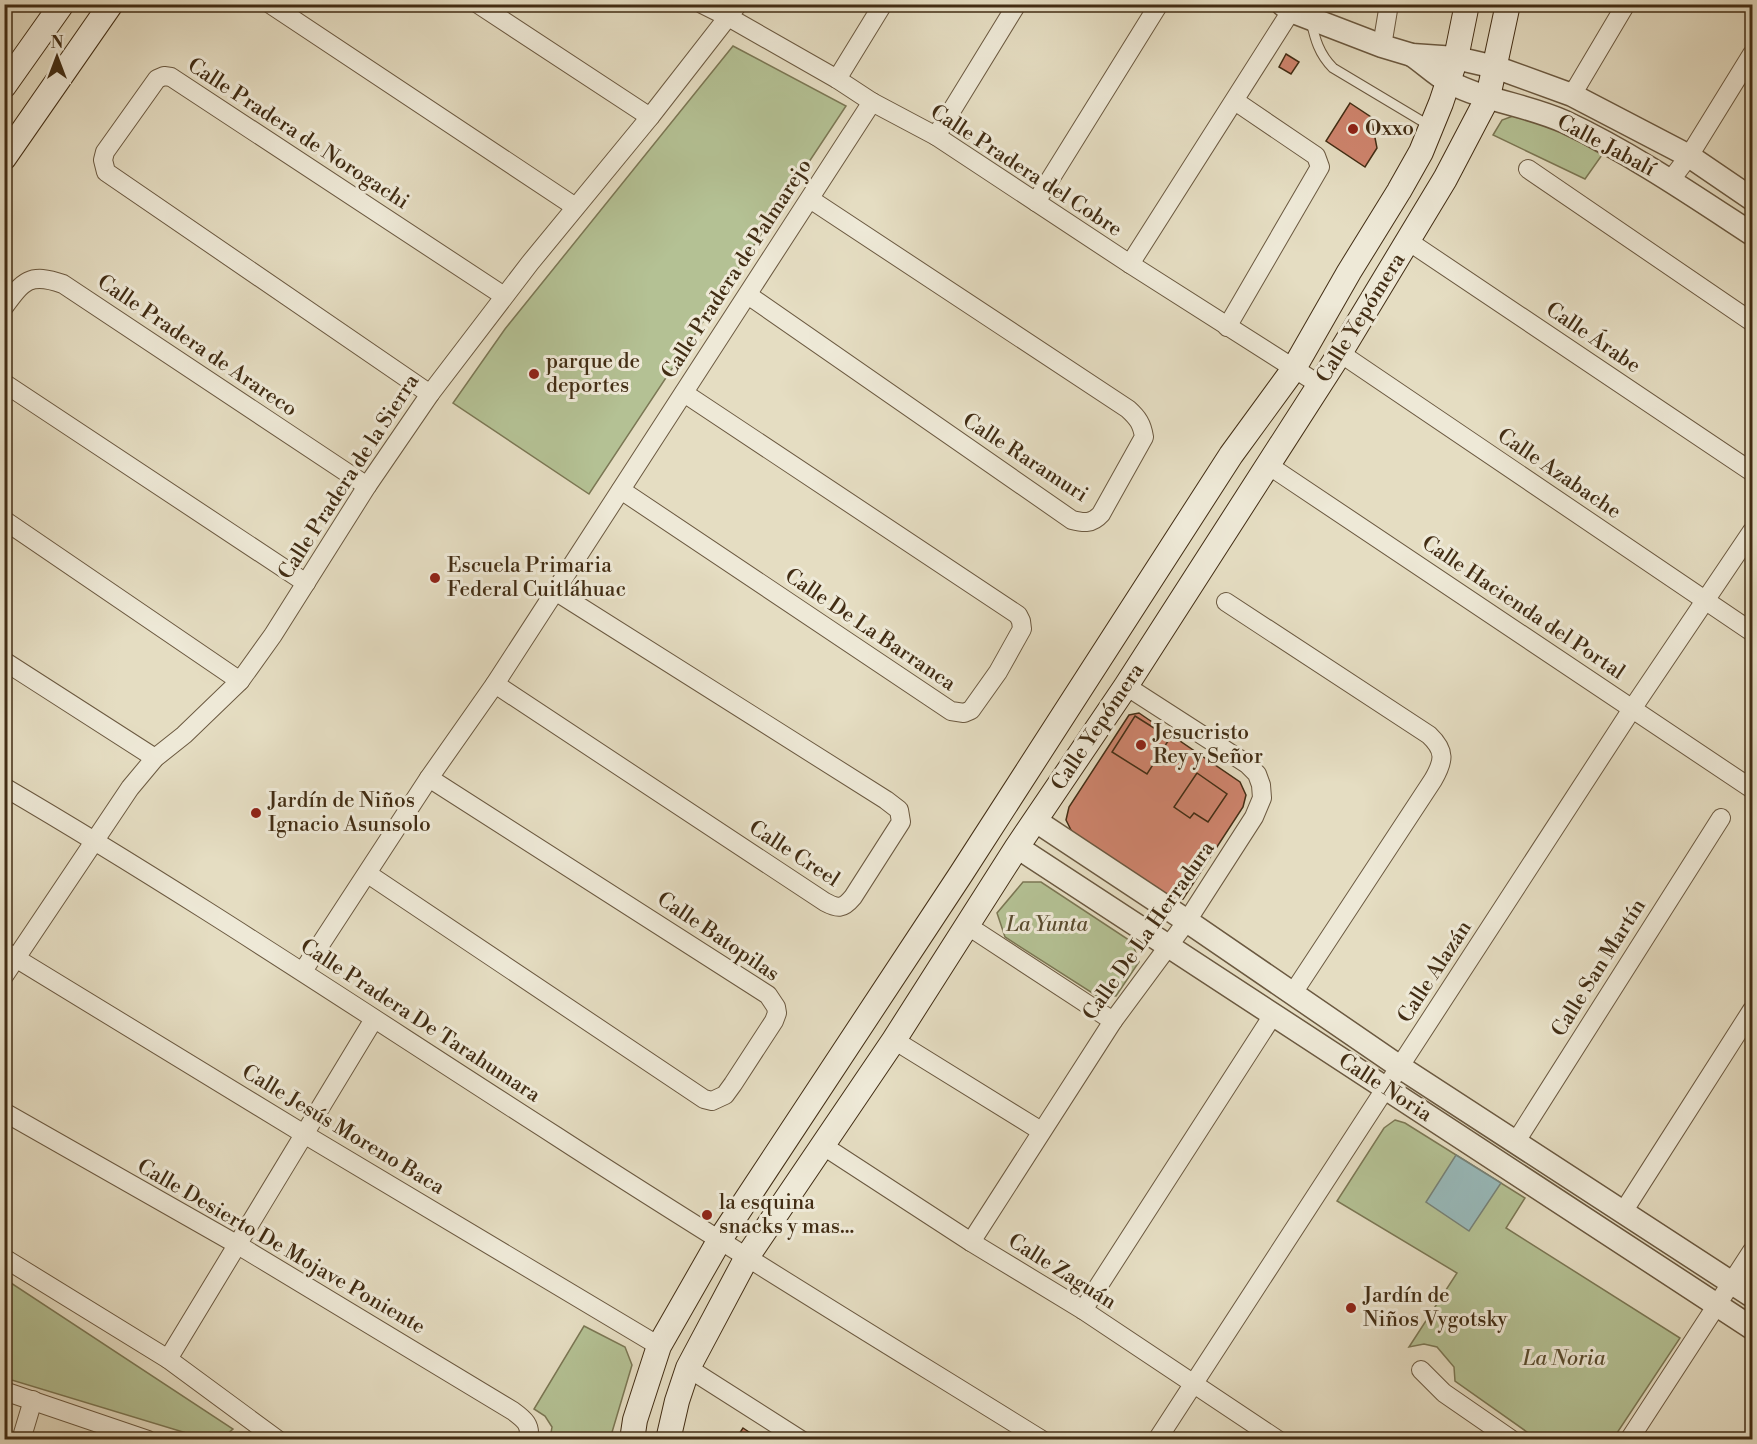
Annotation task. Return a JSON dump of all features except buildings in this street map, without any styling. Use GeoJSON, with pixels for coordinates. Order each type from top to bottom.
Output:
{"type":"FeatureCollection","features":[{"type":"Feature","properties":{"kind":"main road"},"geometry":{"type":"LineString","coordinates":[[4,86],[62,4]]}},
{"type":"Feature","properties":{"kind":"main road"},"geometry":{"type":"LineString","coordinates":[[4,159],[111,4]]}},
{"type":"Feature","properties":{"kind":"main road","name":"Calle Yepómera"},"geometry":{"type":"LineString","coordinates":[[632,1440],[635,1420],[659,1346],[719,1241],[961,874],[1232,455],[1293,370],[1399,191],[1421,152],[1449,82],[1467,4]]}},
{"type":"Feature","properties":{"kind":"main road","name":"Calle Yepómera"},"geometry":{"type":"LineString","coordinates":[[668,1440],[688,1368],[747,1257],[894,1040],[1017,847],[1126,686],[1320,385],[1445,179],[1488,96],[1508,4]]}},
{"type":"Feature","properties":{"kind":"street"},"geometry":{"type":"LineString","coordinates":[[270,4],[574,206]]}},
{"type":"Feature","properties":{"kind":"street"},"geometry":{"type":"LineString","coordinates":[[478,4],[650,117]]}},
{"type":"Feature","properties":{"kind":"street","name":"Calle Pradera del Cobre"},"geometry":{"type":"LineString","coordinates":[[702,4],[734,11],[872,102],[936,136],[1293,370],[1320,385]]}},
{"type":"Feature","properties":{"kind":"street"},"geometry":{"type":"LineString","coordinates":[[837,79],[883,4]]}},
{"type":"Feature","properties":{"kind":"street"},"geometry":{"type":"LineString","coordinates":[[936,136],[1017,4]]}},
{"type":"Feature","properties":{"kind":"street"},"geometry":{"type":"LineString","coordinates":[[1036,202],[1159,4]]}},
{"type":"Feature","properties":{"kind":"street"},"geometry":{"type":"LineString","coordinates":[[1382,46],[1389,4]]}},
{"type":"Feature","properties":{"kind":"street"},"geometry":{"type":"LineString","coordinates":[[1572,95],[1626,4]]}},
{"type":"Feature","properties":{"kind":"street","name":"Calle Pradera de la Sierra"},"geometry":{"type":"LineString","coordinates":[[4,976],[10,954],[95,840],[130,788],[155,758],[184,735],[240,681],[430,394],[574,206],[650,117],[734,11]]}},
{"type":"Feature","properties":{"kind":"street"},"geometry":{"type":"LineString","coordinates":[[1130,264],[1295,11],[1382,46],[1412,55]]}},
{"type":"Feature","properties":{"kind":"street"},"geometry":{"type":"LineString","coordinates":[[1670,181],[1689,156],[1752,54]]}},
{"type":"Feature","properties":{"kind":"street","name":"Calle Jabalí"},"geometry":{"type":"LineString","coordinates":[[1412,55],[1456,58],[1495,67],[1572,95],[1689,156],[1752,199]]}},
{"type":"Feature","properties":{"kind":"street","name":"Calle Jabalí"},"geometry":{"type":"LineString","coordinates":[[1412,55],[1449,82],[1533,109],[1565,122],[1623,152],[1752,234]]}},
{"type":"Feature","properties":{"kind":"street","name":"Calle Pradera de Norogachi"},"geometry":{"type":"LineString","coordinates":[[430,394],[106,172],[103,160],[105,152],[157,79],[164,76],[171,77],[504,296]]}},
{"type":"Feature","properties":{"kind":"street"},"geometry":{"type":"LineString","coordinates":[[1227,327],[1319,172],[1320,166],[1316,156],[1235,101]]}},
{"type":"Feature","properties":{"kind":"street","name":"Calle Pradera de Palmarejo"},"geometry":{"type":"LineString","coordinates":[[303,971],[429,778],[495,684],[872,102]]}},
{"type":"Feature","properties":{"kind":"street"},"geometry":{"type":"LineString","coordinates":[[1528,169],[1752,322]]}},
{"type":"Feature","properties":{"kind":"street","name":"Calle Raramuri"},"geometry":{"type":"LineString","coordinates":[[748,296],[1072,519],[1089,522],[1096,520],[1101,514],[1144,437],[1143,427],[1136,416],[810,199]]}},
{"type":"Feature","properties":{"kind":"street","name":"Calle Árabe"},"geometry":{"type":"LineString","coordinates":[[1408,242],[1752,472]]}},
{"type":"Feature","properties":{"kind":"street","name":"Calle Pradera de Arareco"},"geometry":{"type":"LineString","coordinates":[[4,307],[28,279],[43,278],[63,284],[367,486]]}},
{"type":"Feature","properties":{"kind":"street","name":"Calle Azabache"},"geometry":{"type":"LineString","coordinates":[[1340,353],[1752,632]]}},
{"type":"Feature","properties":{"kind":"street"},"geometry":{"type":"LineString","coordinates":[[4,383],[306,583]]}},
{"type":"Feature","properties":{"kind":"street","name":"Calle De La Barranca"},"geometry":{"type":"LineString","coordinates":[[621,490],[951,711],[964,713],[970,710],[998,672],[1022,629],[1022,621],[1018,615],[684,393]]}},
{"type":"Feature","properties":{"kind":"street","name":"Calle Hacienda del Portal"},"geometry":{"type":"LineString","coordinates":[[1268,465],[1752,789]]}},
{"type":"Feature","properties":{"kind":"street"},"geometry":{"type":"LineString","coordinates":[[4,520],[240,681]]}},
{"type":"Feature","properties":{"kind":"street","name":"Calle Alazán"},"geometry":{"type":"LineString","coordinates":[[1157,1440],[1632,709],[1752,531]]}},
{"type":"Feature","properties":{"kind":"street","name":"Calle Creel"},"geometry":{"type":"LineString","coordinates":[[495,684],[825,902],[838,908],[853,897],[901,822],[899,810],[876,793],[555,591]]}},
{"type":"Feature","properties":{"kind":"street"},"geometry":{"type":"LineString","coordinates":[[1226,602],[1429,735],[1441,750],[1441,765],[1433,780],[1293,993]]}},
{"type":"Feature","properties":{"kind":"street"},"geometry":{"type":"LineString","coordinates":[[4,661],[155,758]]}},
{"type":"Feature","properties":{"kind":"street","name":"Calle De La Herradura"},"geometry":{"type":"LineString","coordinates":[[971,1242],[1113,1020],[1187,921],[1254,817],[1262,798],[1262,785],[1257,774],[1247,764],[1126,686]]}},
{"type":"Feature","properties":{"kind":"street","name":"Calle Batopilas"},"geometry":{"type":"LineString","coordinates":[[368,874],[704,1099],[712,1101],[724,1095],[755,1052],[777,1013],[773,1001],[761,989],[429,778]]}},
{"type":"Feature","properties":{"kind":"street","name":"Calle Pradera De Tarahumara"},"geometry":{"type":"LineString","coordinates":[[4,787],[95,840],[303,971],[719,1241],[1042,1440]]}},
{"type":"Feature","properties":{"kind":"street","name":"Calle San Martín"},"geometry":{"type":"LineString","coordinates":[[1515,1143],[1721,818]]}},
{"type":"Feature","properties":{"kind":"street","name":"Calle Noria"},"geometry":{"type":"LineString","coordinates":[[1036,820],[1400,1067],[1752,1296]]}},
{"type":"Feature","properties":{"kind":"street","name":"Calle Noria"},"geometry":{"type":"LineString","coordinates":[[1017,847],[1752,1328]]}},
{"type":"Feature","properties":{"kind":"street"},"geometry":{"type":"LineString","coordinates":[[968,926],[1113,1020]]}},
{"type":"Feature","properties":{"kind":"street","name":"Calle Jesús Moreno Baca"},"geometry":{"type":"LineString","coordinates":[[10,954],[304,1134],[659,1346]]}},
{"type":"Feature","properties":{"kind":"street"},"geometry":{"type":"LineString","coordinates":[[1623,1212],[1752,1010]]}},
{"type":"Feature","properties":{"kind":"street"},"geometry":{"type":"LineString","coordinates":[[1083,1310],[1273,1015]]}},
{"type":"Feature","properties":{"kind":"street"},"geometry":{"type":"LineString","coordinates":[[168,1359],[374,1019]]}},
{"type":"Feature","properties":{"kind":"street"},"geometry":{"type":"LineString","coordinates":[[894,1040],[1041,1131]]}},
{"type":"Feature","properties":{"kind":"street","name":"Calle Desierto De Mojave Poniente"},"geometry":{"type":"LineString","coordinates":[[4,1112],[238,1245],[513,1411],[528,1424],[529,1434]]}},
{"type":"Feature","properties":{"kind":"street","name":"Calle Zaguán"},"geometry":{"type":"LineString","coordinates":[[822,1145],[971,1242],[1083,1310],[1278,1440]]}},
{"type":"Feature","properties":{"kind":"street"},"geometry":{"type":"LineString","coordinates":[[1629,1440],[1752,1251]]}},
{"type":"Feature","properties":{"kind":"street"},"geometry":{"type":"LineString","coordinates":[[4,1258],[168,1359],[275,1439]]}},
{"type":"Feature","properties":{"kind":"street"},"geometry":{"type":"LineString","coordinates":[[688,1368],[801,1440]]}},
{"type":"Feature","properties":{"kind":"street"},"geometry":{"type":"LineString","coordinates":[[1421,1370],[1444,1393],[1512,1440]]}},
{"type":"Feature","properties":{"kind":"street"},"geometry":{"type":"LineString","coordinates":[[4,1391],[148,1440]]}},
{"type":"Feature","properties":{"kind":"street"},"geometry":{"type":"LineString","coordinates":[[21,1440],[33,1400]]}},
{"type":"Feature","properties":{"kind":"lane"},"geometry":{"type":"LineString","coordinates":[[1295,11],[1315,37],[1323,58],[1333,68],[1432,127]]}},
{"type":"Feature","properties":{"kind":"green space"},"geometry":{"type":"Polygon","coordinates":[[[733,46],[846,106],[589,494],[453,403],[505,329],[733,46]]]}},
{"type":"Feature","properties":{"kind":"green space"},"geometry":{"type":"Polygon","coordinates":[[[1513,116],[1537,121],[1570,136],[1602,155],[1585,179],[1493,135],[1502,120],[1513,116]]]}},
{"type":"Feature","properties":{"kind":"green space","name":"La Yunta"},"geometry":{"type":"Polygon","coordinates":[[[1023,882],[1041,882],[1132,942],[1139,962],[1116,996],[1097,996],[1005,937],[997,913],[1023,882]]]}},
{"type":"Feature","properties":{"kind":"green space","name":"La Noria"},"geometry":{"type":"Polygon","coordinates":[[[1395,1120],[1405,1123],[1525,1198],[1506,1228],[1680,1338],[1613,1439],[1537,1439],[1455,1381],[1454,1367],[1437,1347],[1424,1344],[1409,1347],[1457,1273],[1337,1201],[1384,1128],[1395,1120]]]}},
{"type":"Feature","properties":{"kind":"green space"},"geometry":{"type":"Polygon","coordinates":[[[4,1279],[233,1429],[221,1439],[206,1439],[5,1378],[4,1279]]]}},
{"type":"Feature","properties":{"kind":"green space"},"geometry":{"type":"Polygon","coordinates":[[[584,1326],[625,1347],[632,1365],[610,1439],[550,1439],[552,1427],[545,1416],[534,1409],[584,1326]]]}},
{"type":"Feature","properties":{"kind":"water"},"geometry":{"type":"Polygon","coordinates":[[[1456,1155],[1501,1183],[1469,1231],[1426,1202],[1456,1155]]]}},
{"type":"Feature","properties":{"kind":"place","name":"Oxxo"},"geometry":{"type":"Point","coordinates":[1353,129]}},
{"type":"Feature","properties":{"kind":"place","name":"parque de deportes"},"geometry":{"type":"Point","coordinates":[534,374]}},
{"type":"Feature","properties":{"kind":"place","name":"Escuela Primaria Federal Cuitláhuac"},"geometry":{"type":"Point","coordinates":[435,578]}},
{"type":"Feature","properties":{"kind":"place","name":"Jesucristo Rey y Señor"},"geometry":{"type":"Point","coordinates":[1141,745]}},
{"type":"Feature","properties":{"kind":"place","name":"Jardín de Niños Ignacio Asunsolo"},"geometry":{"type":"Point","coordinates":[256,813]}},
{"type":"Feature","properties":{"kind":"place","name":"la esquina snacks y mas..."},"geometry":{"type":"Point","coordinates":[707,1215]}},
{"type":"Feature","properties":{"kind":"place","name":"Jardín de Niños Vygotsky"},"geometry":{"type":"Point","coordinates":[1351,1308]}}]}
